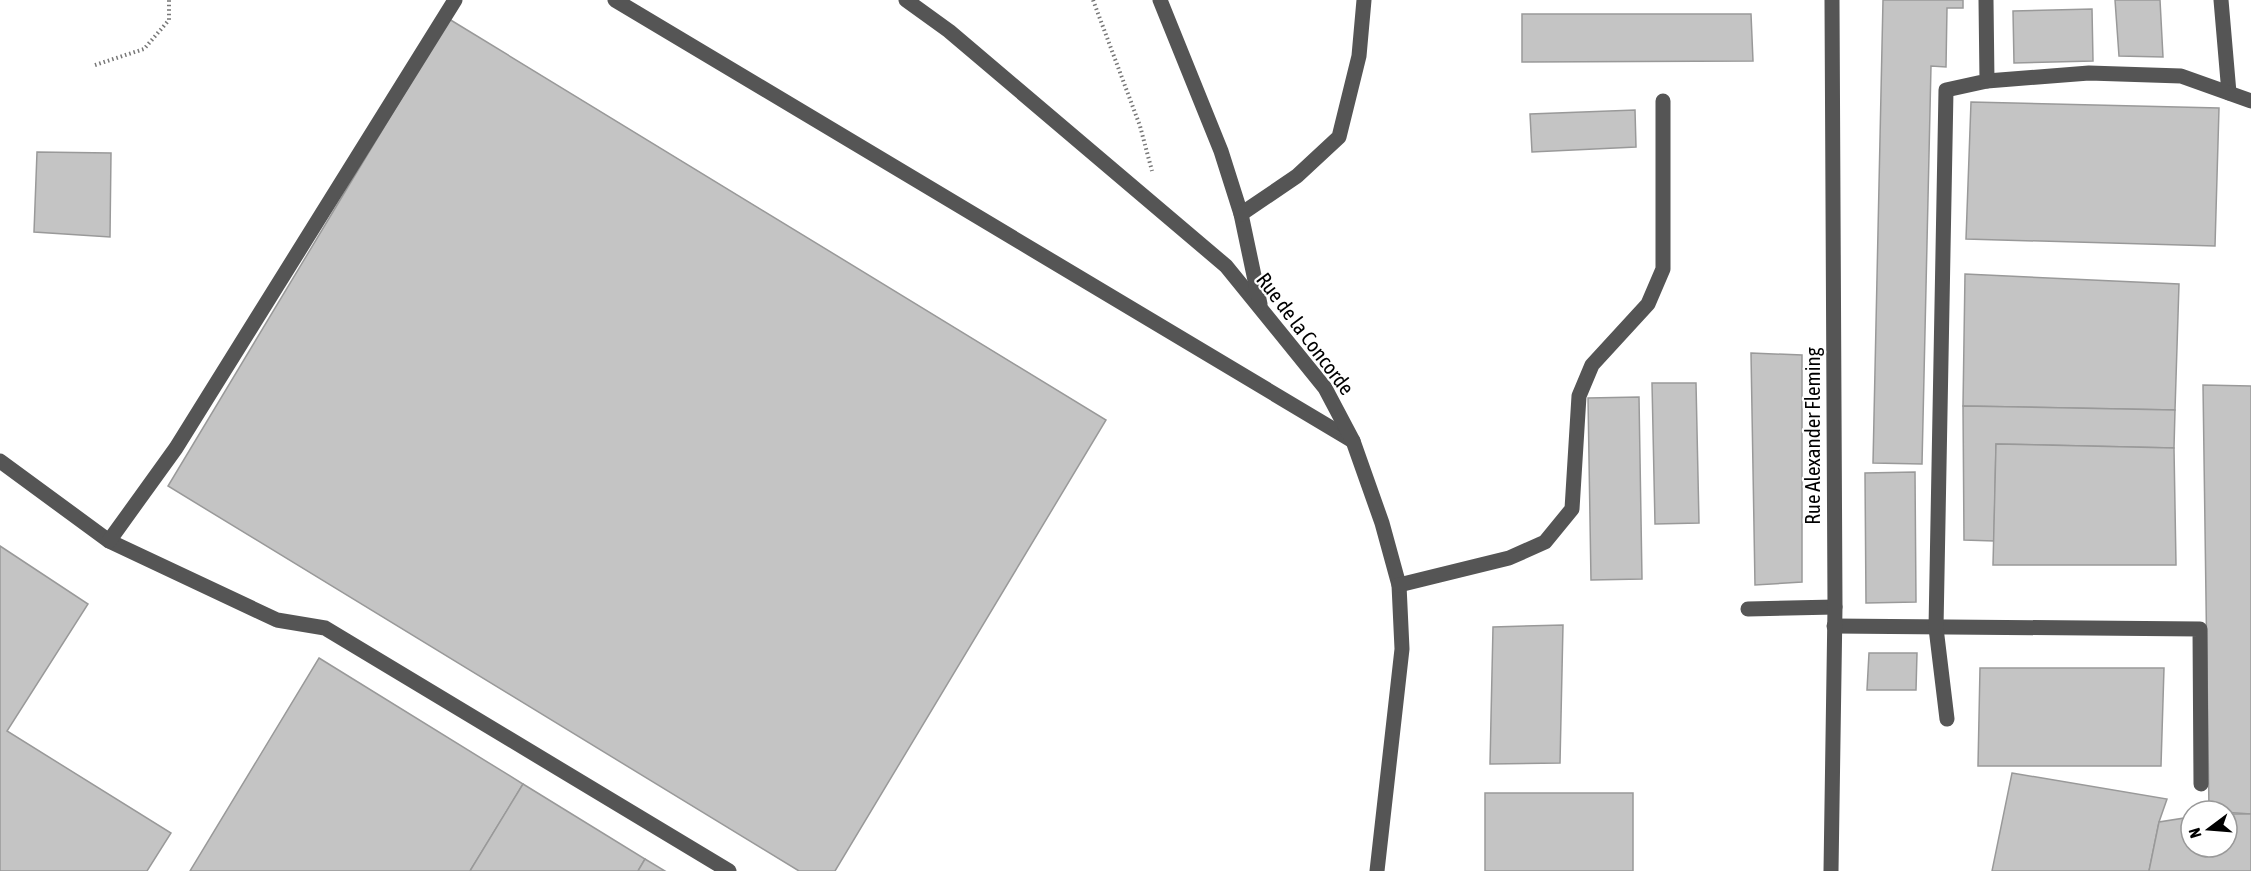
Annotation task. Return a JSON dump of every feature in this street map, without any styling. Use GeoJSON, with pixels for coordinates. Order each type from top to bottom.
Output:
{"type":"FeatureCollection","features":[{"type":"Feature","properties":{"kind":"street"},"geometry":{"type":"LineString","coordinates":[[109,541],[176,448],[455,0]]}},
{"type":"Feature","properties":{"kind":"street"},"geometry":{"type":"LineString","coordinates":[[615,0],[1353,441]]}},
{"type":"Feature","properties":{"kind":"street","name":"Rue de la Concorde"},"geometry":{"type":"LineString","coordinates":[[906,0],[949,31],[1226,266],[1260,305],[1325,388],[1353,441],[1382,523],[1399,585],[1402,649],[1377,871]]}},
{"type":"Feature","properties":{"kind":"street"},"geometry":{"type":"LineString","coordinates":[[1160,0],[1221,151],[1241,214],[1260,305]]}},
{"type":"Feature","properties":{"kind":"street"},"geometry":{"type":"LineString","coordinates":[[1241,214],[1297,176],[1340,137],[1359,56],[1364,0]]}},
{"type":"Feature","properties":{"kind":"street","name":"Rue Alexander Fleming"},"geometry":{"type":"LineString","coordinates":[[1831,871],[1834,626],[1832,0]]}},
{"type":"Feature","properties":{"kind":"street"},"geometry":{"type":"LineString","coordinates":[[1986,0],[1987,81]]}},
{"type":"Feature","properties":{"kind":"street"},"geometry":{"type":"LineString","coordinates":[[2221,0],[2229,93]]}},
{"type":"Feature","properties":{"kind":"street"},"geometry":{"type":"LineString","coordinates":[[1947,719],[1936,628],[1946,90],[1987,81],[2089,74],[2181,76],[2251,100]]}},
{"type":"Feature","properties":{"kind":"street"},"geometry":{"type":"LineString","coordinates":[[1399,585],[1509,558],[1545,542],[1572,509],[1579,396],[1592,365],[1648,304],[1663,269],[1663,101]]}},
{"type":"Feature","properties":{"kind":"street"},"geometry":{"type":"LineString","coordinates":[[0,461],[109,541],[277,620],[326,628],[729,871]]}},
{"type":"Feature","properties":{"kind":"street"},"geometry":{"type":"LineString","coordinates":[[1748,609],[1834,607]]}},
{"type":"Feature","properties":{"kind":"street"},"geometry":{"type":"LineString","coordinates":[[1834,626],[2200,629],[2201,784]]}},
{"type":"Feature","properties":{"kind":"path"},"geometry":{"type":"LineString","coordinates":[[95,65],[144,49],[169,20],[169,0]]}},
{"type":"Feature","properties":{"kind":"path"},"geometry":{"type":"LineString","coordinates":[[1093,0],[1140,126],[1162,210]]}},
{"type":"Feature","properties":{"kind":"building"},"geometry":{"type":"Polygon","coordinates":[[[1883,0],[1963,0],[1963,8],[1947,8],[1946,67],[1931,66],[1922,464],[1873,463],[1883,0]]]}},
{"type":"Feature","properties":{"kind":"building"},"geometry":{"type":"Polygon","coordinates":[[[2115,0],[2160,0],[2163,57],[2119,56],[2115,0]]]}},
{"type":"Feature","properties":{"kind":"building"},"geometry":{"type":"Polygon","coordinates":[[[2092,9],[2093,61],[2014,63],[2013,11],[2092,9]]]}},
{"type":"Feature","properties":{"kind":"building"},"geometry":{"type":"Polygon","coordinates":[[[1522,14],[1751,14],[1753,61],[1522,62],[1522,14]]]}},
{"type":"Feature","properties":{"kind":"building"},"geometry":{"type":"Polygon","coordinates":[[[449,19],[1106,420],[835,871],[799,871],[168,486],[449,19]]]}},
{"type":"Feature","properties":{"kind":"building"},"geometry":{"type":"Polygon","coordinates":[[[1971,102],[2219,108],[2215,246],[1966,239],[1971,102]]]}},
{"type":"Feature","properties":{"kind":"building"},"geometry":{"type":"Polygon","coordinates":[[[1635,110],[1636,147],[1532,152],[1530,114],[1635,110]]]}},
{"type":"Feature","properties":{"kind":"building"},"geometry":{"type":"Polygon","coordinates":[[[37,152],[111,153],[110,237],[34,232],[37,152]]]}},
{"type":"Feature","properties":{"kind":"building"},"geometry":{"type":"Polygon","coordinates":[[[1965,274],[2179,284],[2175,410],[1963,406],[1965,274]]]}},
{"type":"Feature","properties":{"kind":"building"},"geometry":{"type":"Polygon","coordinates":[[[1751,353],[1802,355],[1802,582],[1755,585],[1751,353]]]}},
{"type":"Feature","properties":{"kind":"building"},"geometry":{"type":"Polygon","coordinates":[[[1652,383],[1696,383],[1699,523],[1655,524],[1652,383]]]}},
{"type":"Feature","properties":{"kind":"building"},"geometry":{"type":"Polygon","coordinates":[[[2203,385],[2251,386],[2251,814],[2239,813],[2239,799],[2209,799],[2203,385]]]}},
{"type":"Feature","properties":{"kind":"building"},"geometry":{"type":"Polygon","coordinates":[[[1639,397],[1642,579],[1591,580],[1588,398],[1639,397]]]}},
{"type":"Feature","properties":{"kind":"building"},"geometry":{"type":"Polygon","coordinates":[[[1963,406],[2175,410],[2174,448],[1996,444],[1994,541],[1964,540],[1963,406]]]}},
{"type":"Feature","properties":{"kind":"building"},"geometry":{"type":"Polygon","coordinates":[[[1996,444],[2174,448],[2176,565],[1993,565],[1996,444]]]}},
{"type":"Feature","properties":{"kind":"building"},"geometry":{"type":"Polygon","coordinates":[[[1915,472],[1916,602],[1866,603],[1865,473],[1915,472]]]}},
{"type":"Feature","properties":{"kind":"building"},"geometry":{"type":"Polygon","coordinates":[[[0,546],[88,604],[7,731],[171,833],[147,871],[0,871],[0,546]]]}},
{"type":"Feature","properties":{"kind":"building"},"geometry":{"type":"Polygon","coordinates":[[[1563,625],[1560,763],[1490,764],[1493,627],[1563,625]]]}},
{"type":"Feature","properties":{"kind":"building"},"geometry":{"type":"Polygon","coordinates":[[[1869,653],[1917,653],[1916,690],[1867,690],[1869,653]]]}},
{"type":"Feature","properties":{"kind":"building"},"geometry":{"type":"Polygon","coordinates":[[[319,658],[523,784],[470,871],[190,871],[319,658]]]}},
{"type":"Feature","properties":{"kind":"building"},"geometry":{"type":"Polygon","coordinates":[[[1980,668],[2164,668],[2161,766],[1978,766],[1980,668]]]}},
{"type":"Feature","properties":{"kind":"building"},"geometry":{"type":"Polygon","coordinates":[[[2012,773],[2167,799],[2159,822],[2149,871],[1992,871],[2012,773]]]}},
{"type":"Feature","properties":{"kind":"building"},"geometry":{"type":"Polygon","coordinates":[[[523,784],[645,859],[638,871],[470,871],[523,784]]]}},
{"type":"Feature","properties":{"kind":"building"},"geometry":{"type":"Polygon","coordinates":[[[1485,793],[1633,793],[1633,871],[1485,871],[1485,793]]]}},
{"type":"Feature","properties":{"kind":"building"},"geometry":{"type":"Polygon","coordinates":[[[2239,814],[2251,814],[2251,871],[2149,871],[2159,822],[2179,819],[2179,859],[2239,859],[2239,814]]]}},
{"type":"Feature","properties":{"kind":"building"},"geometry":{"type":"Polygon","coordinates":[[[645,859],[665,871],[638,871],[645,859]]]}}]}
